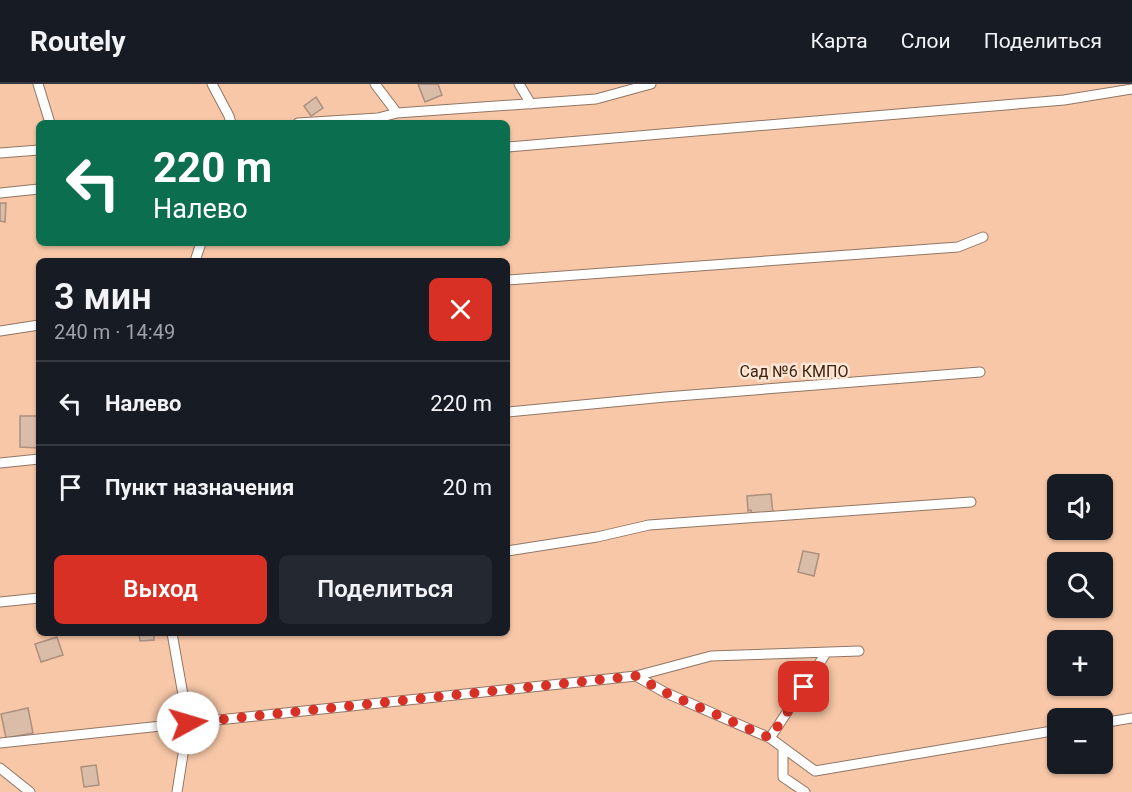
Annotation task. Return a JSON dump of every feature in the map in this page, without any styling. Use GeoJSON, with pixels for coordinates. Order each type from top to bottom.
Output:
{"type":"FeatureCollection","features":[{"type":"Feature","properties":{"kind":"lane"},"geometry":{"type":"LineString","coordinates":[[38,84],[49,120]]}},
{"type":"Feature","properties":{"kind":"lane"},"geometry":{"type":"LineString","coordinates":[[212,84],[230,120]]}},
{"type":"Feature","properties":{"kind":"lane"},"geometry":{"type":"LineString","coordinates":[[375,84],[397,113]]}},
{"type":"Feature","properties":{"kind":"lane"},"geometry":{"type":"LineString","coordinates":[[519,84],[531,104]]}},
{"type":"Feature","properties":{"kind":"lane"},"geometry":{"type":"LineString","coordinates":[[346,120],[378,118],[397,113],[596,99],[651,84]]}},
{"type":"Feature","properties":{"kind":"lane"},"geometry":{"type":"LineString","coordinates":[[510,147],[1064,100],[1132,89]]}},
{"type":"Feature","properties":{"kind":"lane"},"geometry":{"type":"LineString","coordinates":[[0,153],[36,150]]}},
{"type":"Feature","properties":{"kind":"lane"},"geometry":{"type":"LineString","coordinates":[[0,193],[36,189]]}},
{"type":"Feature","properties":{"kind":"lane"},"geometry":{"type":"LineString","coordinates":[[510,280],[958,247],[983,237]]}},
{"type":"Feature","properties":{"kind":"lane"},"geometry":{"type":"LineString","coordinates":[[0,331],[36,325]]}},
{"type":"Feature","properties":{"kind":"lane"},"geometry":{"type":"LineString","coordinates":[[510,412],[980,372]]}},
{"type":"Feature","properties":{"kind":"lane"},"geometry":{"type":"LineString","coordinates":[[0,463],[36,459]]}},
{"type":"Feature","properties":{"kind":"lane"},"geometry":{"type":"LineString","coordinates":[[510,551],[597,537],[649,525],[971,502]]}},
{"type":"Feature","properties":{"kind":"lane"},"geometry":{"type":"LineString","coordinates":[[0,602],[36,598]]}},
{"type":"Feature","properties":{"kind":"lane"},"geometry":{"type":"LineString","coordinates":[[173,636],[188,723],[177,792]]}},
{"type":"Feature","properties":{"kind":"lane"},"geometry":{"type":"LineString","coordinates":[[0,743],[636,676],[711,656],[859,651]]}},
{"type":"Feature","properties":{"kind":"lane"},"geometry":{"type":"LineString","coordinates":[[770,738],[826,653]]}},
{"type":"Feature","properties":{"kind":"lane"},"geometry":{"type":"LineString","coordinates":[[636,676],[664,692],[770,738],[815,771],[1047,732]]}},
{"type":"Feature","properties":{"kind":"lane"},"geometry":{"type":"LineString","coordinates":[[1113,721],[1132,718]]}},
{"type":"Feature","properties":{"kind":"lane"},"geometry":{"type":"LineString","coordinates":[[783,748],[783,777],[805,792]]}},
{"type":"Feature","properties":{"kind":"lane"},"geometry":{"type":"LineString","coordinates":[[0,768],[30,792]]}},
{"type":"Feature","properties":{"kind":"green space","name":"Сад №6 КМПО"},"geometry":{"type":"Polygon","coordinates":[[[0,84],[1132,84],[1132,792],[0,792],[0,84]]]}},
{"type":"Feature","properties":{"kind":"building"},"geometry":{"type":"Polygon","coordinates":[[[418,84],[438,84],[442,95],[425,102],[418,84]]]}},
{"type":"Feature","properties":{"kind":"building"},"geometry":{"type":"Polygon","coordinates":[[[316,97],[323,108],[311,116],[304,106],[316,97]]]}},
{"type":"Feature","properties":{"kind":"building"},"geometry":{"type":"Polygon","coordinates":[[[0,203],[6,203],[5,222],[0,221],[0,203]]]}},
{"type":"Feature","properties":{"kind":"building"},"geometry":{"type":"Polygon","coordinates":[[[20,416],[36,416],[36,448],[20,447],[20,416]]]}},
{"type":"Feature","properties":{"kind":"building"},"geometry":{"type":"Polygon","coordinates":[[[771,494],[773,514],[752,515],[751,510],[748,511],[747,496],[771,494]]]}},
{"type":"Feature","properties":{"kind":"building"},"geometry":{"type":"Polygon","coordinates":[[[803,551],[819,554],[814,576],[798,572],[803,551]]]}},
{"type":"Feature","properties":{"kind":"building"},"geometry":{"type":"Polygon","coordinates":[[[139,636],[154,636],[154,640],[140,641],[139,636]]]}},
{"type":"Feature","properties":{"kind":"building"},"geometry":{"type":"Polygon","coordinates":[[[57,637],[63,655],[41,662],[35,644],[57,637]]]}},
{"type":"Feature","properties":{"kind":"building"},"geometry":{"type":"Polygon","coordinates":[[[28,708],[33,733],[6,738],[1,714],[28,708]]]}},
{"type":"Feature","properties":{"kind":"building"},"geometry":{"type":"Polygon","coordinates":[[[96,765],[99,785],[84,787],[81,767],[96,765]]]}},
{"type":"Feature","properties":{"kind":"route"},"geometry":{"type":"LineString","coordinates":[[188,723],[636,676],[664,692],[770,738],[804,687]]}}]}
